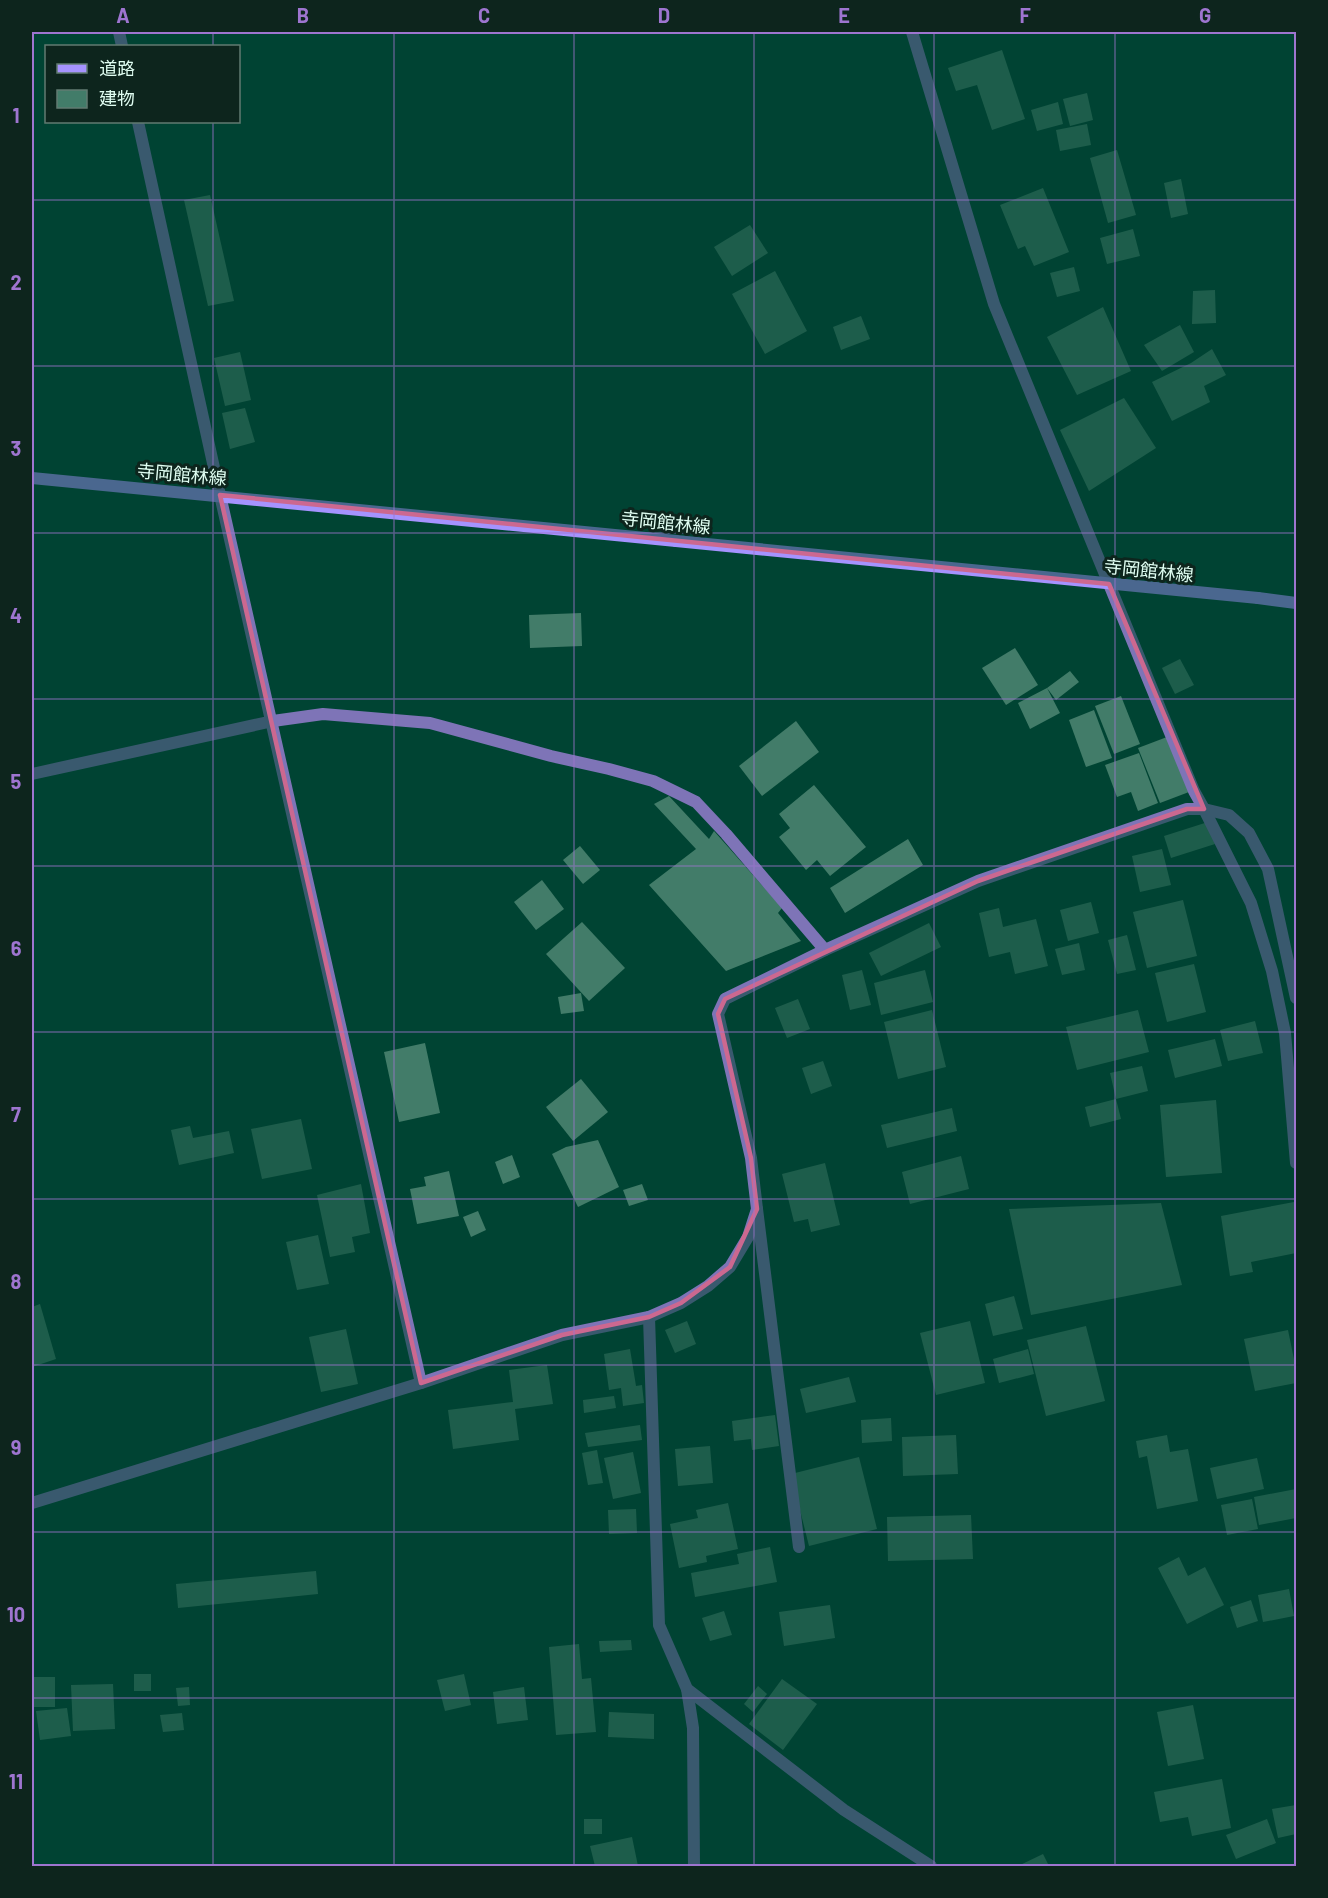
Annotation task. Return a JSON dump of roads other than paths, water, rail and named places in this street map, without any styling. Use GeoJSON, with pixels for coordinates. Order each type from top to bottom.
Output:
{"type":"FeatureCollection","features":[{"type":"Feature","properties":{"kind":"main road","name":"寺岡館林線"},"geometry":{"type":"LineString","coordinates":[[32,478],[1296,603]]}},
{"type":"Feature","properties":{"kind":"street"},"geometry":{"type":"LineString","coordinates":[[912,32],[994,304],[1194,791],[1251,903],[1272,971],[1285,1033],[1296,1163]]}},
{"type":"Feature","properties":{"kind":"street"},"geometry":{"type":"LineString","coordinates":[[138,123],[421,1383]]}},
{"type":"Feature","properties":{"kind":"street"},"geometry":{"type":"LineString","coordinates":[[32,774],[273,721],[323,714],[430,723],[551,756],[609,769],[672,788],[696,802],[825,950]]}},
{"type":"Feature","properties":{"kind":"street"},"geometry":{"type":"LineString","coordinates":[[799,1547],[751,1158],[718,1014],[725,999],[825,950],[978,881],[1187,808],[1204,809],[1228,815],[1249,833],[1268,868],[1296,999]]}},
{"type":"Feature","properties":{"kind":"street"},"geometry":{"type":"LineString","coordinates":[[32,1503],[421,1383],[562,1335],[648,1317],[681,1303],[708,1286],[730,1267],[748,1237],[757,1209]]}},
{"type":"Feature","properties":{"kind":"street"},"geometry":{"type":"LineString","coordinates":[[648,1317],[659,1625],[687,1689],[693,1728],[694,1866]]}},
{"type":"Feature","properties":{"kind":"street"},"geometry":{"type":"LineString","coordinates":[[687,1689],[844,1810],[931,1866]]}}]}
